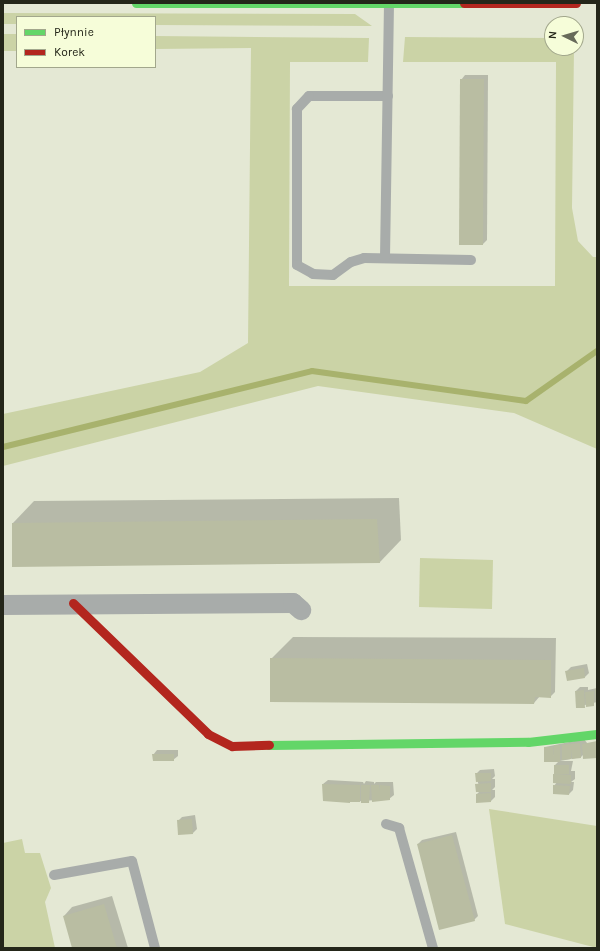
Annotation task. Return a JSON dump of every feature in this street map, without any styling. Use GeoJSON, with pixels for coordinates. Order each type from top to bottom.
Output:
{"type":"FeatureCollection","features":[{"type":"Feature","properties":{"kind":"street"},"geometry":{"type":"LineString","coordinates":[[136,3],[576,3]]}},
{"type":"Feature","properties":{"kind":"street"},"geometry":{"type":"LineString","coordinates":[[73,603],[208,734],[232,746],[528,742],[597,734]]}},
{"type":"Feature","properties":{"kind":"street"},"geometry":{"type":"LineString","coordinates":[[3,604],[293,603],[301,610]]}},
{"type":"Feature","properties":{"kind":"lane"},"geometry":{"type":"LineString","coordinates":[[385,258],[389,3]]}},
{"type":"Feature","properties":{"kind":"lane"},"geometry":{"type":"LineString","coordinates":[[388,96],[309,96],[297,109],[297,265],[313,274],[333,275],[351,262],[364,258],[471,260]]}},
{"type":"Feature","properties":{"kind":"lane"},"geometry":{"type":"LineString","coordinates":[[386,824],[399,828],[433,948]]}},
{"type":"Feature","properties":{"kind":"lane"},"geometry":{"type":"LineString","coordinates":[[54,875],[132,861],[155,948]]}},
{"type":"Feature","properties":{"kind":"green space"},"geometry":{"type":"Polygon","coordinates":[[[3,13],[355,14],[372,26],[156,25],[156,16],[16,16],[16,24],[3,24],[3,13]]]}},
{"type":"Feature","properties":{"kind":"green space"},"geometry":{"type":"Polygon","coordinates":[[[3,34],[16,34],[16,51],[3,51],[3,34]]]}},
{"type":"Feature","properties":{"kind":"green space"},"geometry":{"type":"Polygon","coordinates":[[[156,36],[369,38],[368,62],[290,62],[289,286],[555,286],[556,62],[403,62],[405,37],[544,38],[544,56],[574,56],[572,208],[578,241],[593,257],[597,257],[597,449],[514,413],[318,386],[3,466],[3,414],[200,372],[248,343],[251,48],[156,49],[156,36]]]}},
{"type":"Feature","properties":{"kind":"green space"},"geometry":{"type":"Polygon","coordinates":[[[420,558],[493,560],[492,609],[419,607],[420,558]]]}},
{"type":"Feature","properties":{"kind":"green space"},"geometry":{"type":"Polygon","coordinates":[[[489,809],[597,826],[597,948],[505,924],[489,809]]]}},
{"type":"Feature","properties":{"kind":"green space"},"geometry":{"type":"Polygon","coordinates":[[[22,839],[25,853],[40,853],[51,888],[45,902],[55,948],[3,948],[3,843],[22,839]]]}},
{"type":"Feature","properties":{"kind":"building"},"geometry":{"type":"Polygon","coordinates":[[[460,79],[484,79],[483,245],[459,245],[460,79]]]}},
{"type":"Feature","properties":{"kind":"building"},"geometry":{"type":"Polygon","coordinates":[[[377,519],[380,563],[12,567],[12,523],[377,519]]]}},
{"type":"Feature","properties":{"kind":"building"},"geometry":{"type":"Polygon","coordinates":[[[270,658],[551,660],[551,698],[535,697],[534,704],[270,702],[270,658]]]}},
{"type":"Feature","properties":{"kind":"building"},"geometry":{"type":"Polygon","coordinates":[[[584,668],[585,678],[567,681],[565,671],[584,668]]]}},
{"type":"Feature","properties":{"kind":"building"},"geometry":{"type":"Polygon","coordinates":[[[595,689],[597,689],[597,706],[596,706],[595,689]]]}},
{"type":"Feature","properties":{"kind":"building"},"geometry":{"type":"Polygon","coordinates":[[[584,690],[585,708],[576,708],[575,691],[584,690]]]}},
{"type":"Feature","properties":{"kind":"building"},"geometry":{"type":"Polygon","coordinates":[[[594,691],[594,706],[586,707],[585,692],[594,691]]]}},
{"type":"Feature","properties":{"kind":"building"},"geometry":{"type":"Polygon","coordinates":[[[597,741],[597,758],[583,759],[582,744],[597,741]]]}},
{"type":"Feature","properties":{"kind":"building"},"geometry":{"type":"Polygon","coordinates":[[[580,743],[581,758],[572,759],[571,748],[571,759],[562,760],[562,745],[580,743]]]}},
{"type":"Feature","properties":{"kind":"building"},"geometry":{"type":"Polygon","coordinates":[[[554,745],[560,745],[560,762],[544,762],[544,747],[553,747],[554,756],[554,745]]]}},
{"type":"Feature","properties":{"kind":"building"},"geometry":{"type":"Polygon","coordinates":[[[152,754],[174,754],[174,761],[153,761],[152,754]]]}},
{"type":"Feature","properties":{"kind":"building"},"geometry":{"type":"Polygon","coordinates":[[[554,765],[569,765],[569,774],[554,774],[554,765]]]}},
{"type":"Feature","properties":{"kind":"building"},"geometry":{"type":"Polygon","coordinates":[[[475,773],[491,773],[491,781],[476,782],[475,773]]]}},
{"type":"Feature","properties":{"kind":"building"},"geometry":{"type":"Polygon","coordinates":[[[553,774],[571,775],[571,784],[553,783],[553,774]]]}},
{"type":"Feature","properties":{"kind":"building"},"geometry":{"type":"Polygon","coordinates":[[[491,783],[491,792],[476,792],[475,784],[491,783]]]}},
{"type":"Feature","properties":{"kind":"building"},"geometry":{"type":"Polygon","coordinates":[[[322,784],[360,785],[360,802],[350,803],[323,801],[322,784]]]}},
{"type":"Feature","properties":{"kind":"building"},"geometry":{"type":"Polygon","coordinates":[[[361,785],[370,785],[369,803],[361,803],[361,785]]]}},
{"type":"Feature","properties":{"kind":"building"},"geometry":{"type":"Polygon","coordinates":[[[371,785],[379,785],[379,791],[380,785],[390,786],[390,800],[372,802],[371,785]]]}},
{"type":"Feature","properties":{"kind":"building"},"geometry":{"type":"Polygon","coordinates":[[[553,785],[570,786],[569,795],[553,794],[553,785]]]}},
{"type":"Feature","properties":{"kind":"building"},"geometry":{"type":"Polygon","coordinates":[[[491,793],[491,802],[476,803],[476,794],[491,793]]]}},
{"type":"Feature","properties":{"kind":"building"},"geometry":{"type":"Polygon","coordinates":[[[192,819],[193,834],[178,835],[177,820],[192,819]]]}},
{"type":"Feature","properties":{"kind":"building"},"geometry":{"type":"Polygon","coordinates":[[[452,835],[475,921],[439,930],[417,844],[452,835]]]}},
{"type":"Feature","properties":{"kind":"building"},"geometry":{"type":"Polygon","coordinates":[[[104,904],[117,948],[72,948],[63,916],[104,904]]]}},
{"type":"Feature","properties":{"kind":"waterway"},"geometry":{"type":"LineString","coordinates":[[3,447],[312,371],[526,401],[597,351]]}},
{"type":"Feature","properties":{"kind":"traffic: fast"},"geometry":{"type":"LineString","coordinates":[[136,3],[464,3]]}},
{"type":"Feature","properties":{"kind":"traffic: fast"},"geometry":{"type":"LineString","coordinates":[[269,745],[528,742],[597,734]]}},
{"type":"Feature","properties":{"kind":"traffic: jam"},"geometry":{"type":"LineString","coordinates":[[464,3],[576,3]]}},
{"type":"Feature","properties":{"kind":"traffic: jam"},"geometry":{"type":"LineString","coordinates":[[73,603],[208,734],[232,746],[269,745]]}}]}
